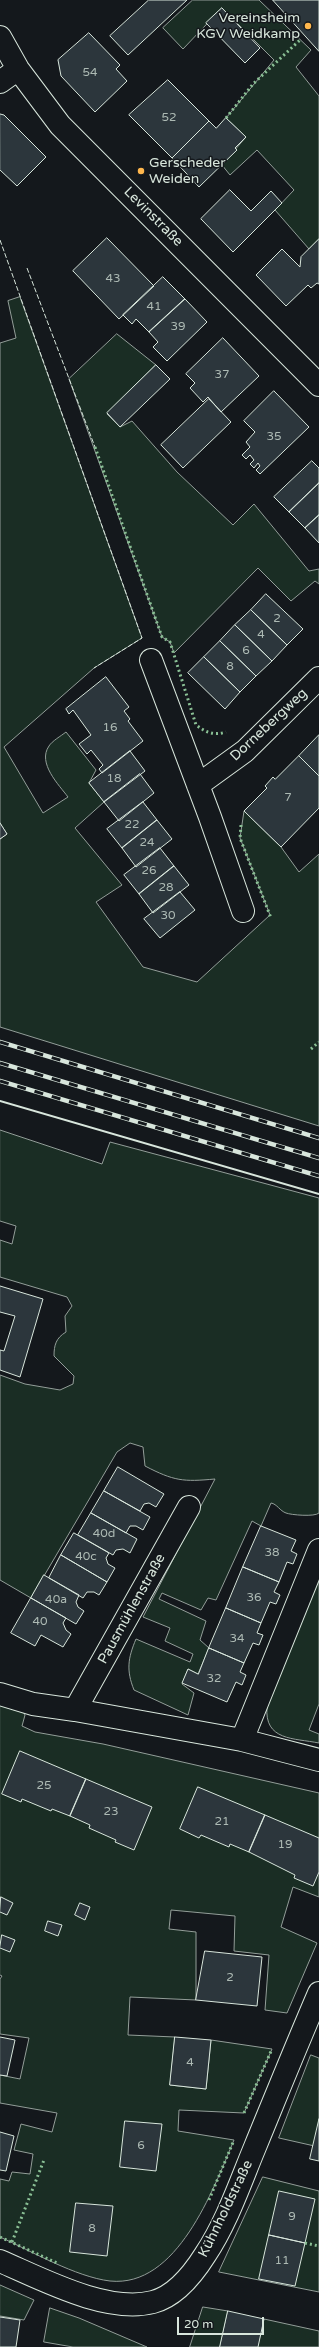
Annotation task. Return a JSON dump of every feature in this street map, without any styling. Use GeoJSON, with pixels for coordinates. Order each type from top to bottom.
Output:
{"type":"FeatureCollection","features":[{"type":"Feature","properties":{"kind":"street","name":"Levinstraße"},"geometry":{"type":"LineString","coordinates":[[0,37],[18,69],[60,125],[319,385]]}},
{"type":"Feature","properties":{"kind":"street"},"geometry":{"type":"LineString","coordinates":[[0,82],[18,69]]}},
{"type":"Feature","properties":{"kind":"street"},"geometry":{"type":"LineString","coordinates":[[151,660],[198,785],[242,911]]}},
{"type":"Feature","properties":{"kind":"street","name":"Dornebergweg"},"geometry":{"type":"LineString","coordinates":[[198,785],[245,751],[319,678]]}},
{"type":"Feature","properties":{"kind":"street","name":"Pausmühlenstraße"},"geometry":{"type":"LineString","coordinates":[[75,1710],[189,1507]]}},
{"type":"Feature","properties":{"kind":"street"},"geometry":{"type":"LineString","coordinates":[[242,1740],[319,1550]]}},
{"type":"Feature","properties":{"kind":"street"},"geometry":{"type":"LineString","coordinates":[[0,1694],[33,1704],[75,1710],[242,1740],[319,1760]]}},
{"type":"Feature","properties":{"kind":"street","name":"Kühnholdstraße"},"geometry":{"type":"LineString","coordinates":[[0,2261],[80,2294],[113,2303],[141,2304],[153,2302],[164,2299],[179,2288],[206,2254],[227,2213],[319,1993]]}},
{"type":"Feature","properties":{"kind":"green space"},"geometry":{"type":"Polygon","coordinates":[[[193,0],[259,0],[311,50],[296,67],[319,96],[319,239],[309,249],[275,210],[294,190],[257,150],[230,175],[222,165],[246,137],[226,118],[274,60],[222,8],[183,49],[163,28],[193,0]]]}},
{"type":"Feature","properties":{"kind":"green space"},"geometry":{"type":"Polygon","coordinates":[[[20,297],[142,638],[94,668],[4,747],[43,813],[68,797],[55,780],[47,766],[46,753],[50,744],[54,740],[66,732],[96,770],[89,783],[104,802],[75,828],[122,885],[96,902],[143,967],[197,982],[270,915],[240,838],[244,811],[281,847],[299,872],[319,854],[319,1126],[0,1027],[0,839],[7,834],[0,823],[0,343],[16,338],[8,301],[20,297]]]}},
{"type":"Feature","properties":{"kind":"green space"},"geometry":{"type":"Polygon","coordinates":[[[117,334],[156,365],[107,414],[120,427],[132,421],[177,472],[233,525],[254,504],[309,571],[319,569],[319,584],[315,581],[291,601],[258,568],[174,653],[170,642],[162,637],[69,379],[117,334]]]}},
{"type":"Feature","properties":{"kind":"green space"},"geometry":{"type":"Polygon","coordinates":[[[0,1130],[102,1164],[110,1142],[319,1198],[319,1513],[308,1515],[289,1514],[271,1503],[261,1526],[252,1521],[216,1600],[208,1598],[201,1610],[162,1593],[159,1599],[206,1621],[200,1640],[209,1648],[198,1674],[188,1669],[182,1684],[194,1693],[188,1715],[134,1690],[131,1683],[129,1664],[131,1652],[136,1639],[190,1662],[193,1654],[165,1641],[170,1628],[143,1617],[215,1479],[186,1480],[164,1475],[145,1466],[143,1447],[130,1443],[117,1452],[31,1598],[0,1580],[0,1375],[25,1384],[60,1390],[73,1384],[74,1376],[54,1356],[56,1342],[66,1332],[65,1316],[72,1306],[67,1297],[0,1277],[0,1240],[12,1244],[16,1226],[0,1221],[0,1130]]]}},
{"type":"Feature","properties":{"kind":"green space"},"geometry":{"type":"Polygon","coordinates":[[[319,1578],[319,1704],[309,1730],[319,1734],[319,1743],[282,1736],[276,1732],[270,1726],[267,1718],[267,1707],[319,1578]]]}},
{"type":"Feature","properties":{"kind":"green space"},"geometry":{"type":"Polygon","coordinates":[[[0,1695],[16,1699],[25,1715],[22,1726],[35,1732],[103,1744],[319,1793],[319,1897],[293,1887],[281,1927],[317,1943],[287,2013],[265,2010],[269,1955],[234,1951],[235,1916],[171,1910],[169,1929],[196,1932],[196,2000],[130,1997],[128,2035],[175,2037],[170,2085],[206,2089],[211,2040],[272,2049],[244,2113],[179,2110],[178,2131],[234,2140],[215,2184],[189,2232],[173,2253],[155,2269],[134,2279],[110,2281],[97,2279],[54,2263],[0,2237],[0,2179],[9,2181],[12,2172],[30,2174],[33,2154],[14,2150],[21,2124],[52,2132],[57,2113],[0,2103],[0,2075],[20,2079],[29,2038],[0,2034],[0,1979],[2,1976],[0,1975],[0,1695]]]}},
{"type":"Feature","properties":{"kind":"green space"},"geometry":{"type":"Polygon","coordinates":[[[311,2055],[319,2058],[319,2147],[279,2138],[311,2055]]]}},
{"type":"Feature","properties":{"kind":"green space"},"geometry":{"type":"Polygon","coordinates":[[[263,2177],[319,2191],[319,2292],[219,2272],[263,2177]]]}},
{"type":"Feature","properties":{"kind":"green space"},"geometry":{"type":"Polygon","coordinates":[[[0,2285],[34,2300],[24,2320],[0,2316],[0,2285]]]}},
{"type":"Feature","properties":{"kind":"green space"},"geometry":{"type":"Polygon","coordinates":[[[203,2307],[228,2311],[220,2347],[190,2347],[203,2307]]]}},
{"type":"Feature","properties":{"kind":"green space"},"geometry":{"type":"Polygon","coordinates":[[[50,2308],[79,2318],[147,2347],[73,2347],[44,2342],[50,2308]]]}},
{"type":"Feature","properties":{"kind":"green space"},"geometry":{"type":"Polygon","coordinates":[[[264,2319],[319,2331],[319,2347],[258,2347],[264,2319]]]}},
{"type":"Feature","properties":{"kind":"building"},"geometry":{"type":"Polygon","coordinates":[[[149,0],[187,0],[128,55],[110,36],[149,0]]]}},
{"type":"Feature","properties":{"kind":"building","name":"Vereinsheim KGV Weidkamp"},"geometry":{"type":"Polygon","coordinates":[[[273,0],[319,0],[319,51],[273,0]]]}},
{"type":"Feature","properties":{"kind":"building"},"geometry":{"type":"Polygon","coordinates":[[[222,8],[260,48],[245,63],[206,23],[222,8]]]}},
{"type":"Feature","properties":{"kind":"building"},"geometry":{"type":"Polygon","coordinates":[[[89,33],[120,65],[116,69],[127,81],[95,112],[61,76],[58,60],[89,33]]]}},
{"type":"Feature","properties":{"kind":"building"},"geometry":{"type":"Polygon","coordinates":[[[168,80],[209,121],[172,158],[129,115],[168,80]]]}},
{"type":"Feature","properties":{"kind":"building"},"geometry":{"type":"Polygon","coordinates":[[[0,114],[4,115],[46,157],[17,186],[0,170],[0,114]]]}},
{"type":"Feature","properties":{"kind":"building"},"geometry":{"type":"Polygon","coordinates":[[[226,118],[246,137],[235,148],[237,150],[199,187],[172,158],[209,121],[216,128],[226,118]]]}},
{"type":"Feature","properties":{"kind":"building"},"geometry":{"type":"Polygon","coordinates":[[[230,190],[251,211],[271,191],[282,203],[233,252],[201,219],[230,190]]]}},
{"type":"Feature","properties":{"kind":"building"},"geometry":{"type":"Polygon","coordinates":[[[107,238],[154,286],[119,319],[73,271],[107,238]]]}},
{"type":"Feature","properties":{"kind":"building"},"geometry":{"type":"Polygon","coordinates":[[[319,239],[319,284],[317,283],[311,288],[308,285],[286,306],[256,275],[282,249],[300,267],[301,257],[319,239]]]}},
{"type":"Feature","properties":{"kind":"building"},"geometry":{"type":"Polygon","coordinates":[[[163,277],[185,299],[149,332],[136,319],[132,324],[123,315],[163,277]]]}},
{"type":"Feature","properties":{"kind":"building"},"geometry":{"type":"Polygon","coordinates":[[[185,299],[207,322],[167,361],[153,347],[158,342],[149,332],[185,299]]]}},
{"type":"Feature","properties":{"kind":"building"},"geometry":{"type":"Polygon","coordinates":[[[223,338],[259,376],[221,412],[208,397],[203,402],[190,388],[195,383],[186,374],[223,338]]]}},
{"type":"Feature","properties":{"kind":"building"},"geometry":{"type":"Polygon","coordinates":[[[156,365],[170,379],[120,427],[107,413],[156,365]]]}},
{"type":"Feature","properties":{"kind":"building"},"geometry":{"type":"Polygon","coordinates":[[[274,391],[309,427],[260,474],[256,470],[260,466],[258,463],[254,468],[250,464],[254,460],[250,455],[246,459],[242,455],[250,447],[246,442],[255,432],[244,421],[274,391]]]}},
{"type":"Feature","properties":{"kind":"building"},"geometry":{"type":"Polygon","coordinates":[[[209,399],[231,422],[183,468],[161,445],[209,399]]]}},
{"type":"Feature","properties":{"kind":"building"},"geometry":{"type":"Polygon","coordinates":[[[312,461],[319,468],[319,483],[289,512],[274,497],[312,461]]]}},
{"type":"Feature","properties":{"kind":"building"},"geometry":{"type":"Polygon","coordinates":[[[319,483],[319,515],[305,528],[289,512],[319,483]]]}},
{"type":"Feature","properties":{"kind":"building"},"geometry":{"type":"Polygon","coordinates":[[[319,515],[319,543],[305,528],[319,515]]]}},
{"type":"Feature","properties":{"kind":"building"},"geometry":{"type":"Polygon","coordinates":[[[266,594],[303,629],[287,645],[251,610],[266,594]]]}},
{"type":"Feature","properties":{"kind":"building"},"geometry":{"type":"Polygon","coordinates":[[[251,610],[287,645],[272,661],[235,625],[251,610]]]}},
{"type":"Feature","properties":{"kind":"building"},"geometry":{"type":"Polygon","coordinates":[[[235,625],[272,661],[256,676],[220,641],[235,625]]]}},
{"type":"Feature","properties":{"kind":"building"},"geometry":{"type":"Polygon","coordinates":[[[220,641],[256,676],[240,692],[204,657],[220,641]]]}},
{"type":"Feature","properties":{"kind":"building"},"geometry":{"type":"Polygon","coordinates":[[[204,657],[240,692],[225,709],[188,673],[204,657]]]}},
{"type":"Feature","properties":{"kind":"building"},"geometry":{"type":"Polygon","coordinates":[[[106,677],[129,707],[124,711],[130,719],[128,721],[143,741],[102,773],[99,769],[103,765],[91,750],[87,754],[79,744],[91,735],[73,710],[69,714],[66,709],[106,677]]]}},
{"type":"Feature","properties":{"kind":"building"},"geometry":{"type":"Polygon","coordinates":[[[319,735],[319,776],[299,756],[319,735]]]}},
{"type":"Feature","properties":{"kind":"building"},"geometry":{"type":"Polygon","coordinates":[[[130,751],[145,771],[104,802],[89,783],[130,751]]]}},
{"type":"Feature","properties":{"kind":"building"},"geometry":{"type":"Polygon","coordinates":[[[299,756],[319,776],[319,808],[281,847],[244,811],[267,788],[265,786],[273,777],[275,779],[299,756]]]}},
{"type":"Feature","properties":{"kind":"building"},"geometry":{"type":"Polygon","coordinates":[[[140,774],[154,793],[119,821],[104,802],[140,774]]]}},
{"type":"Feature","properties":{"kind":"building"},"geometry":{"type":"Polygon","coordinates":[[[143,802],[157,820],[122,848],[107,829],[143,802]]]}},
{"type":"Feature","properties":{"kind":"building"},"geometry":{"type":"Polygon","coordinates":[[[157,820],[172,839],[136,867],[122,848],[157,820]]]}},
{"type":"Feature","properties":{"kind":"building"},"geometry":{"type":"Polygon","coordinates":[[[0,823],[7,834],[0,839],[0,823]]]}},
{"type":"Feature","properties":{"kind":"building"},"geometry":{"type":"Polygon","coordinates":[[[160,848],[174,866],[139,894],[124,875],[160,848]]]}},
{"type":"Feature","properties":{"kind":"building"},"geometry":{"type":"Polygon","coordinates":[[[174,866],[189,885],[153,913],[139,894],[174,866]]]}},
{"type":"Feature","properties":{"kind":"building"},"geometry":{"type":"Polygon","coordinates":[[[180,892],[195,910],[160,938],[144,919],[180,892]]]}},
{"type":"Feature","properties":{"kind":"building"},"geometry":{"type":"Polygon","coordinates":[[[0,1286],[43,1299],[20,1377],[0,1370],[0,1350],[4,1351],[15,1316],[0,1312],[0,1286]]]}},
{"type":"Feature","properties":{"kind":"building"},"geometry":{"type":"Polygon","coordinates":[[[118,1467],[164,1494],[156,1507],[149,1503],[144,1504],[140,1511],[104,1491],[118,1467]]]}},
{"type":"Feature","properties":{"kind":"building"},"geometry":{"type":"Polygon","coordinates":[[[104,1491],[150,1517],[143,1530],[136,1526],[130,1526],[126,1533],[91,1513],[104,1491]]]}},
{"type":"Feature","properties":{"kind":"building"},"geometry":{"type":"Polygon","coordinates":[[[91,1513],[137,1539],[130,1553],[123,1549],[116,1550],[113,1555],[78,1535],[91,1513]]]}},
{"type":"Feature","properties":{"kind":"building"},"geometry":{"type":"Polygon","coordinates":[[[261,1526],[296,1540],[291,1551],[297,1554],[293,1564],[287,1562],[279,1582],[243,1567],[261,1526]]]}},
{"type":"Feature","properties":{"kind":"building"},"geometry":{"type":"Polygon","coordinates":[[[74,1533],[109,1553],[106,1558],[108,1564],[115,1568],[107,1582],[61,1555],[74,1533]]]}},
{"type":"Feature","properties":{"kind":"building"},"geometry":{"type":"Polygon","coordinates":[[[61,1555],[107,1582],[99,1595],[94,1592],[87,1592],[83,1598],[49,1578],[61,1555]]]}},
{"type":"Feature","properties":{"kind":"building"},"geometry":{"type":"Polygon","coordinates":[[[243,1567],[279,1582],[274,1592],[280,1595],[276,1604],[270,1602],[261,1623],[226,1608],[243,1567]]]}},
{"type":"Feature","properties":{"kind":"building"},"geometry":{"type":"Polygon","coordinates":[[[44,1575],[79,1595],[76,1602],[78,1607],[84,1611],[76,1624],[31,1598],[44,1575]]]}},
{"type":"Feature","properties":{"kind":"building"},"geometry":{"type":"Polygon","coordinates":[[[31,1598],[66,1618],[63,1623],[66,1630],[71,1634],[63,1647],[41,1635],[35,1646],[11,1633],[31,1598]]]}},
{"type":"Feature","properties":{"kind":"building"},"geometry":{"type":"Polygon","coordinates":[[[226,1608],[261,1623],[257,1633],[263,1635],[259,1645],[253,1643],[244,1663],[209,1648],[226,1608]]]}},
{"type":"Feature","properties":{"kind":"building"},"geometry":{"type":"Polygon","coordinates":[[[209,1648],[244,1663],[240,1672],[246,1675],[242,1685],[236,1682],[227,1702],[182,1683],[188,1669],[198,1674],[209,1648]]]}},
{"type":"Feature","properties":{"kind":"building"},"geometry":{"type":"Polygon","coordinates":[[[20,1751],[86,1779],[70,1816],[52,1809],[51,1811],[22,1799],[21,1802],[2,1794],[20,1751]]]}},
{"type":"Feature","properties":{"kind":"building"},"geometry":{"type":"Polygon","coordinates":[[[86,1779],[152,1807],[134,1850],[115,1842],[116,1840],[89,1828],[90,1825],[70,1816],[86,1779]]]}},
{"type":"Feature","properties":{"kind":"building"},"geometry":{"type":"Polygon","coordinates":[[[198,1787],[265,1815],[249,1852],[230,1844],[229,1847],[201,1835],[199,1838],[180,1829],[198,1787]]]}},
{"type":"Feature","properties":{"kind":"building"},"geometry":{"type":"Polygon","coordinates":[[[265,1815],[319,1838],[319,1872],[313,1886],[294,1878],[295,1875],[249,1852],[265,1815]]]}},
{"type":"Feature","properties":{"kind":"building"},"geometry":{"type":"Polygon","coordinates":[[[1,1897],[13,1903],[7,1915],[0,1912],[1,1897]]]}},
{"type":"Feature","properties":{"kind":"building"},"geometry":{"type":"Polygon","coordinates":[[[80,1903],[90,1907],[85,1920],[75,1915],[80,1903]]]}},
{"type":"Feature","properties":{"kind":"building"},"geometry":{"type":"Polygon","coordinates":[[[48,1921],[62,1925],[58,1936],[45,1931],[48,1921]]]}},
{"type":"Feature","properties":{"kind":"building"},"geometry":{"type":"Polygon","coordinates":[[[2,1935],[15,1940],[10,1952],[0,1948],[2,1935]]]}},
{"type":"Feature","properties":{"kind":"building"},"geometry":{"type":"Polygon","coordinates":[[[205,1951],[262,1957],[257,2006],[196,2000],[205,1951]]]}},
{"type":"Feature","properties":{"kind":"building"},"geometry":{"type":"Polygon","coordinates":[[[0,2037],[15,2040],[7,2076],[0,2075],[0,2037]]]}},
{"type":"Feature","properties":{"kind":"building"},"geometry":{"type":"Polygon","coordinates":[[[175,2037],[211,2040],[206,2089],[170,2085],[175,2037]]]}},
{"type":"Feature","properties":{"kind":"building"},"geometry":{"type":"Polygon","coordinates":[[[319,2119],[319,2161],[310,2159],[319,2119]]]}},
{"type":"Feature","properties":{"kind":"building"},"geometry":{"type":"Polygon","coordinates":[[[125,2121],[162,2124],[156,2171],[120,2167],[125,2121]]]}},
{"type":"Feature","properties":{"kind":"building"},"geometry":{"type":"Polygon","coordinates":[[[0,2132],[14,2136],[6,2171],[0,2170],[0,2132]]]}},
{"type":"Feature","properties":{"kind":"building"},"geometry":{"type":"Polygon","coordinates":[[[279,2191],[315,2199],[305,2243],[269,2235],[279,2191]]]}},
{"type":"Feature","properties":{"kind":"building"},"geometry":{"type":"Polygon","coordinates":[[[76,2203],[113,2206],[107,2256],[70,2252],[76,2203]]]}},
{"type":"Feature","properties":{"kind":"building"},"geometry":{"type":"Polygon","coordinates":[[[269,2235],[305,2243],[295,2286],[259,2279],[269,2235]]]}},
{"type":"Feature","properties":{"kind":"building"},"geometry":{"type":"Polygon","coordinates":[[[228,2311],[264,2319],[258,2347],[220,2347],[228,2311]]]}},
{"type":"Feature","properties":{"kind":"building"},"geometry":{"type":"Polygon","coordinates":[[[0,2317],[20,2320],[16,2347],[0,2347],[0,2317]]]}},
{"type":"Feature","properties":{"kind":"railway"},"geometry":{"type":"LineString","coordinates":[[0,1042],[319,1138]]}},
{"type":"Feature","properties":{"kind":"railway"},"geometry":{"type":"LineString","coordinates":[[0,1063],[319,1158]]}},
{"type":"Feature","properties":{"kind":"railway"},"geometry":{"type":"LineString","coordinates":[[0,1081],[319,1176]]}},
{"type":"Feature","properties":{"kind":"hedge"},"geometry":{"type":"LineString","coordinates":[[226,118],[253,84],[300,40]]}},
{"type":"Feature","properties":{"kind":"hedge"},"geometry":{"type":"LineString","coordinates":[[95,447],[162,637],[170,642],[196,725],[210,733],[218,734],[226,732]]}},
{"type":"Feature","properties":{"kind":"hedge"},"geometry":{"type":"LineString","coordinates":[[241,825],[240,838],[271,918]]}},
{"type":"Feature","properties":{"kind":"hedge"},"geometry":{"type":"LineString","coordinates":[[311,1049],[319,1042]]}},
{"type":"Feature","properties":{"kind":"hedge"},"geometry":{"type":"LineString","coordinates":[[244,2113],[272,2049]]}},
{"type":"Feature","properties":{"kind":"hedge"},"geometry":{"type":"LineString","coordinates":[[209,2200],[234,2140]]}},
{"type":"Feature","properties":{"kind":"hedge"},"geometry":{"type":"LineString","coordinates":[[12,2242],[44,2160]]}},
{"type":"Feature","properties":{"kind":"hedge"},"geometry":{"type":"LineString","coordinates":[[0,2237],[57,2263]]}},
{"type":"Feature","properties":{"kind":"hedge"},"geometry":{"type":"LineString","coordinates":[[305,2243],[319,2246]]}},
{"type":"Feature","properties":{"kind":"fence"},"geometry":{"type":"LineString","coordinates":[[0,240],[142,638],[94,668]]}},
{"type":"Feature","properties":{"kind":"fence"},"geometry":{"type":"LineString","coordinates":[[27,268],[95,447]]}},
{"type":"Feature","properties":{"kind":"wall"},"geometry":{"type":"LineString","coordinates":[[0,1101],[319,1194]]}},
{"type":"Feature","properties":{"kind":"place","name":"Vereinsheim KGV Weidkamp"},"geometry":{"type":"Point","coordinates":[308,26]}},
{"type":"Feature","properties":{"kind":"place","name":"Gerscheder Weiden"},"geometry":{"type":"Point","coordinates":[141,171]}}]}
